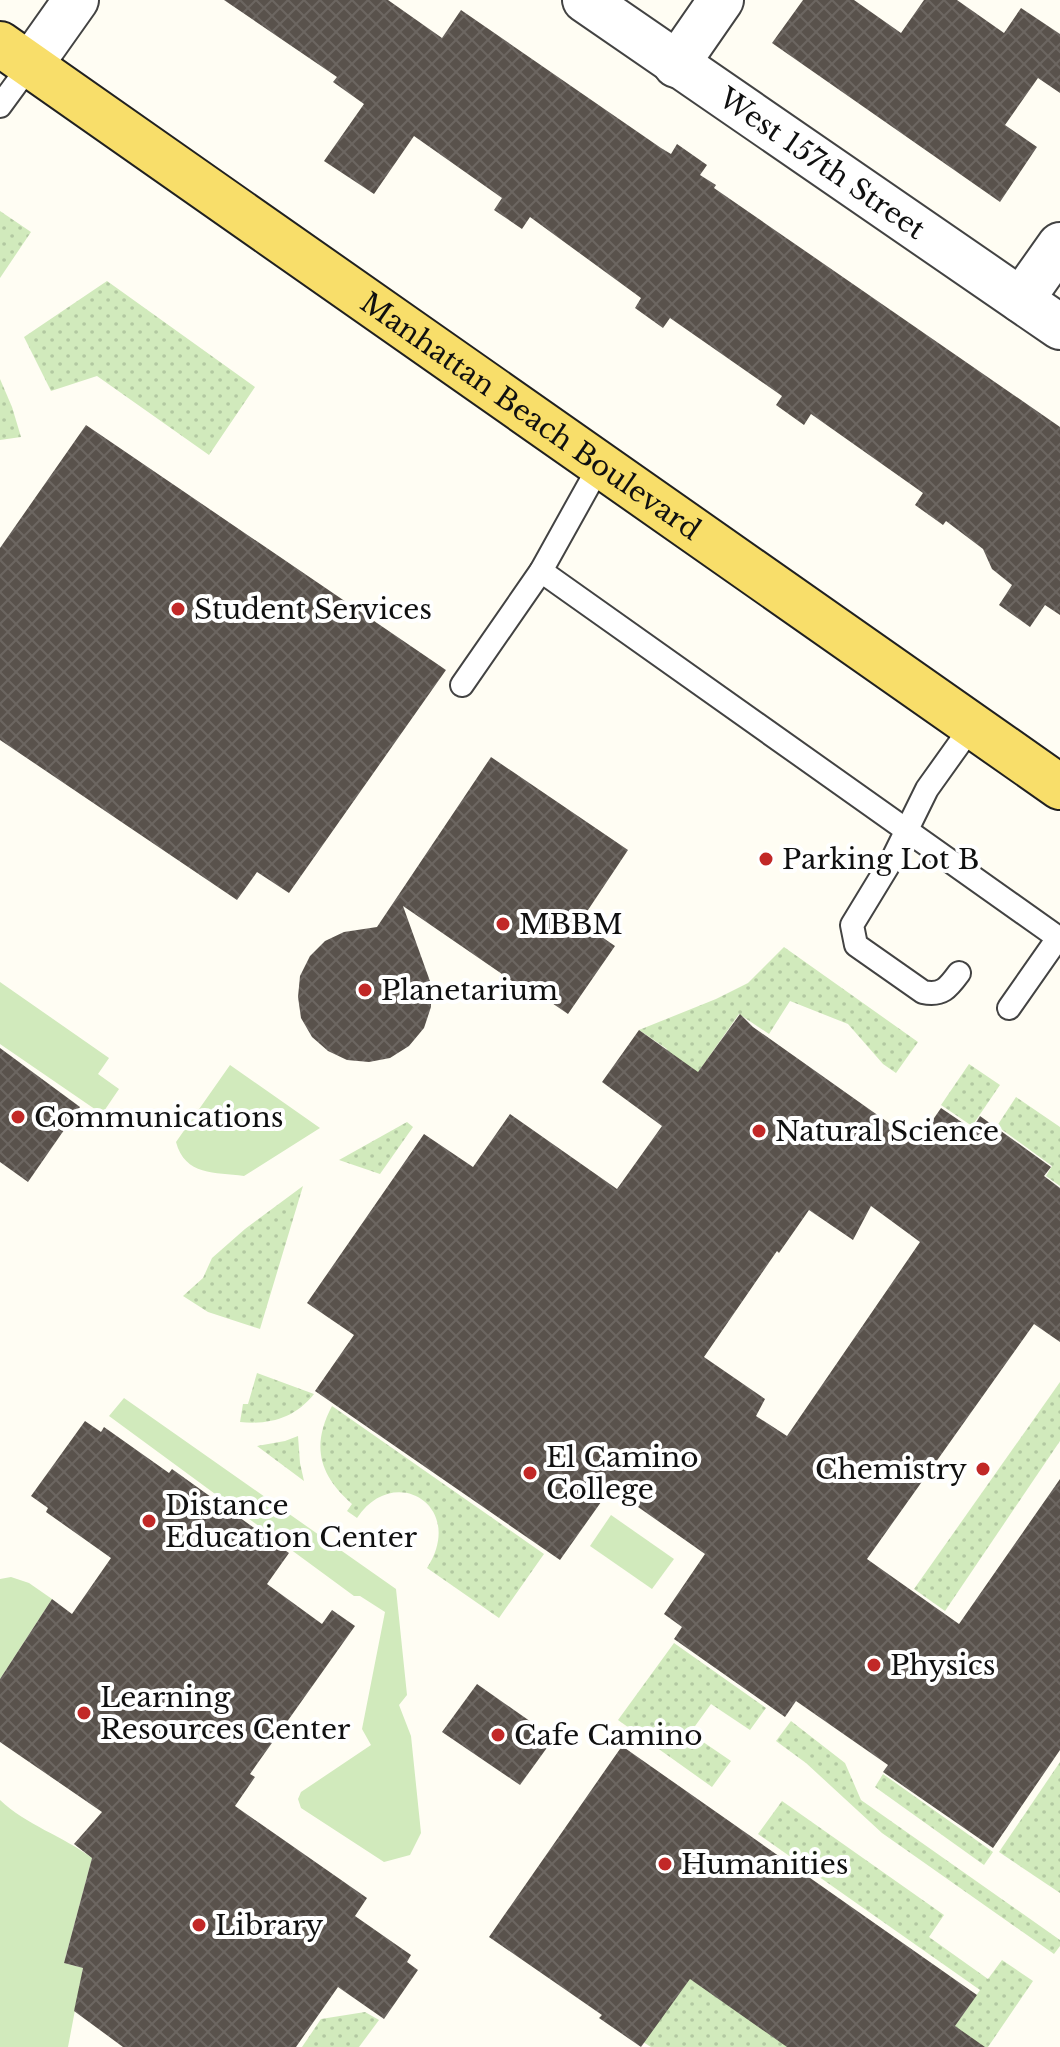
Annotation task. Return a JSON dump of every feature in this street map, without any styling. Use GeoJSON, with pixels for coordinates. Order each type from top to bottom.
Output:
{"type":"FeatureCollection","features":[{"type":"Feature","properties":{"kind":"main road","name":"Manhattan Beach Boulevard"},"geometry":{"type":"LineString","coordinates":[[15,54],[1060,787]]}},
{"type":"Feature","properties":{"kind":"street"},"geometry":{"type":"LineString","coordinates":[[15,54],[76,0]]}},
{"type":"Feature","properties":{"kind":"street","name":"West 157th Street"},"geometry":{"type":"LineString","coordinates":[[585,0],[1060,327]]}},
{"type":"Feature","properties":{"kind":"street"},"geometry":{"type":"LineString","coordinates":[[676,65],[721,0]]}},
{"type":"Feature","properties":{"kind":"street"},"geometry":{"type":"LineString","coordinates":[[1021,300],[1060,245]]}},
{"type":"Feature","properties":{"kind":"lane"},"geometry":{"type":"LineString","coordinates":[[0,106],[15,54]]}},
{"type":"Feature","properties":{"kind":"lane"},"geometry":{"type":"LineString","coordinates":[[462,685],[541,571],[600,465]]}},
{"type":"Feature","properties":{"kind":"lane"},"geometry":{"type":"LineString","coordinates":[[541,571],[1059,938],[1009,1008]]}},
{"type":"Feature","properties":{"kind":"lane"},"geometry":{"type":"LineString","coordinates":[[959,973],[944,992],[923,992],[856,945],[852,925],[894,856],[927,789],[972,726]]}},
{"type":"Feature","properties":{"kind":"green space"},"geometry":{"type":"Polygon","coordinates":[[[0,211],[31,232],[0,278],[0,211]]]}},
{"type":"Feature","properties":{"kind":"green space"},"geometry":{"type":"Polygon","coordinates":[[[107,281],[255,387],[209,455],[97,376],[51,391],[24,337],[107,281]]]}},
{"type":"Feature","properties":{"kind":"green space"},"geometry":{"type":"Polygon","coordinates":[[[0,379],[12,407],[21,437],[0,440],[0,379]]]}},
{"type":"Feature","properties":{"kind":"green space"},"geometry":{"type":"Polygon","coordinates":[[[784,947],[918,1042],[896,1073],[883,1064],[848,1024],[790,1001],[769,1034],[739,1014],[687,1088],[655,1066],[667,1049],[639,1030],[748,983],[784,947]]]}},
{"type":"Feature","properties":{"kind":"green space"},"geometry":{"type":"Polygon","coordinates":[[[0,982],[109,1058],[98,1074],[119,1089],[102,1114],[0,1044],[0,982]]]}},
{"type":"Feature","properties":{"kind":"green space"},"geometry":{"type":"Polygon","coordinates":[[[969,1064],[1000,1085],[972,1126],[941,1105],[969,1064]]]}},
{"type":"Feature","properties":{"kind":"green space"},"geometry":{"type":"Polygon","coordinates":[[[230,1065],[320,1128],[244,1176],[194,1167],[180,1153],[176,1142],[230,1065]]]}},
{"type":"Feature","properties":{"kind":"green space"},"geometry":{"type":"Polygon","coordinates":[[[1016,1097],[1060,1127],[1060,1186],[1046,1176],[1052,1166],[997,1126],[1016,1097]]]}},
{"type":"Feature","properties":{"kind":"green space"},"geometry":{"type":"Polygon","coordinates":[[[407,1122],[413,1127],[380,1174],[339,1160],[407,1122]]]}},
{"type":"Feature","properties":{"kind":"green space"},"geometry":{"type":"Polygon","coordinates":[[[303,1186],[260,1329],[208,1312],[183,1296],[203,1278],[212,1258],[303,1186]]]}},
{"type":"Feature","properties":{"kind":"green space"},"geometry":{"type":"Polygon","coordinates":[[[257,1373],[314,1394],[299,1409],[281,1418],[240,1422],[243,1404],[248,1404],[257,1373]]]}},
{"type":"Feature","properties":{"kind":"green space"},"geometry":{"type":"Polygon","coordinates":[[[1060,1382],[1060,1441],[945,1611],[914,1589],[1060,1382]]]}},
{"type":"Feature","properties":{"kind":"green space"},"geometry":{"type":"Polygon","coordinates":[[[124,1398],[396,1589],[407,1695],[399,1705],[411,1736],[421,1833],[410,1855],[384,1862],[301,1808],[298,1799],[301,1792],[371,1745],[362,1729],[385,1612],[360,1596],[354,1596],[109,1416],[124,1398]]]}},
{"type":"Feature","properties":{"kind":"green space"},"geometry":{"type":"Polygon","coordinates":[[[332,1406],[544,1554],[499,1618],[427,1568],[437,1546],[438,1526],[432,1510],[421,1499],[406,1493],[389,1493],[372,1502],[357,1518],[347,1511],[352,1504],[332,1482],[320,1447],[325,1421],[332,1406]]]}},
{"type":"Feature","properties":{"kind":"green space"},"geometry":{"type":"Polygon","coordinates":[[[298,1436],[300,1463],[304,1481],[257,1446],[298,1436]]]}},
{"type":"Feature","properties":{"kind":"green space"},"geometry":{"type":"Polygon","coordinates":[[[611,1515],[674,1559],[652,1589],[590,1546],[611,1515]]]}},
{"type":"Feature","properties":{"kind":"green space"},"geometry":{"type":"Polygon","coordinates":[[[11,1577],[29,1583],[52,1599],[0,1679],[0,1579],[11,1577]]]}},
{"type":"Feature","properties":{"kind":"green space"},"geometry":{"type":"Polygon","coordinates":[[[674,1643],[766,1708],[750,1730],[711,1704],[690,1733],[731,1761],[712,1787],[618,1720],[674,1643]]]}},
{"type":"Feature","properties":{"kind":"green space"},"geometry":{"type":"Polygon","coordinates":[[[791,1721],[845,1763],[861,1800],[1060,1940],[1054,1954],[882,1833],[806,1763],[776,1741],[791,1721]]]}},
{"type":"Feature","properties":{"kind":"green space"},"geometry":{"type":"Polygon","coordinates":[[[1060,1762],[1060,1893],[999,1852],[1060,1762]]]}},
{"type":"Feature","properties":{"kind":"green space"},"geometry":{"type":"Polygon","coordinates":[[[883,1774],[993,1852],[984,1865],[875,1787],[883,1774]]]}},
{"type":"Feature","properties":{"kind":"green space"},"geometry":{"type":"Polygon","coordinates":[[[0,1800],[21,1817],[92,1858],[64,1963],[83,1968],[68,2047],[0,2047],[0,1800]]]}},
{"type":"Feature","properties":{"kind":"green space"},"geometry":{"type":"Polygon","coordinates":[[[782,1801],[944,1915],[929,1937],[988,1979],[1002,1960],[1033,1981],[988,2047],[973,2047],[955,2026],[980,1990],[758,1834],[782,1801]]]}},
{"type":"Feature","properties":{"kind":"green space"},"geometry":{"type":"Polygon","coordinates":[[[688,1977],[789,2047],[651,2047],[643,2042],[688,1977]]]}},
{"type":"Feature","properties":{"kind":"green space"},"geometry":{"type":"Polygon","coordinates":[[[365,2012],[379,2020],[359,2047],[302,2047],[321,2019],[365,2012]]]}},
{"type":"Feature","properties":{"kind":"building"},"geometry":{"type":"Polygon","coordinates":[[[224,0],[388,0],[442,38],[461,10],[661,148],[671,154],[677,144],[707,165],[700,175],[716,185],[714,188],[1060,427],[1060,615],[1045,605],[1030,627],[999,605],[1012,585],[992,569],[983,549],[946,521],[943,525],[915,505],[923,493],[811,414],[804,425],[776,405],[782,396],[670,318],[663,328],[635,308],[641,298],[530,217],[522,229],[494,210],[502,198],[414,136],[374,194],[324,161],[364,104],[333,82],[337,77],[224,0]]]}},
{"type":"Feature","properties":{"kind":"building"},"geometry":{"type":"Polygon","coordinates":[[[803,0],[854,0],[901,33],[924,0],[957,0],[1004,33],[1021,8],[1060,34],[1060,93],[1038,78],[1005,125],[1037,147],[1000,202],[772,43],[803,0]]]}},
{"type":"Feature","properties":{"kind":"building","name":"Student Services"},"geometry":{"type":"Polygon","coordinates":[[[86,425],[446,670],[289,893],[257,872],[237,900],[0,740],[0,548],[86,425]]]}},
{"type":"Feature","properties":{"kind":"building"},"geometry":{"type":"Polygon","coordinates":[[[491,757],[628,850],[580,922],[615,946],[568,1014],[533,990],[531,994],[403,906],[431,984],[431,1007],[424,1028],[409,1046],[390,1058],[369,1062],[347,1060],[328,1051],[312,1037],[301,1018],[298,997],[300,976],[310,956],[325,941],[344,932],[377,927],[491,757]]]}},
{"type":"Feature","properties":{"kind":"building"},"geometry":{"type":"Polygon","coordinates":[[[740,1014],[753,1027],[917,1143],[941,1108],[972,1129],[980,1116],[1051,1167],[1044,1176],[1060,1188],[1060,1342],[1034,1324],[867,1559],[959,1624],[1060,1479],[1060,1750],[993,1848],[883,1772],[888,1765],[796,1701],[785,1717],[674,1639],[682,1627],[664,1614],[705,1554],[611,1488],[560,1560],[315,1391],[354,1335],[307,1303],[424,1134],[473,1167],[510,1114],[617,1189],[662,1126],[602,1082],[639,1030],[698,1072],[740,1014]],[[871,1206],[853,1240],[809,1210],[704,1357],[765,1399],[756,1416],[787,1436],[920,1242],[871,1206]]]}},
{"type":"Feature","properties":{"kind":"building","name":"Communications"},"geometry":{"type":"Polygon","coordinates":[[[0,1048],[80,1107],[28,1182],[0,1162],[0,1048]]]}},
{"type":"Feature","properties":{"kind":"building"},"geometry":{"type":"Polygon","coordinates":[[[85,1421],[101,1432],[104,1427],[169,1473],[172,1469],[289,1553],[267,1584],[322,1624],[332,1610],[355,1626],[250,1774],[255,1777],[235,1806],[367,1898],[355,1916],[411,1955],[407,1962],[418,1970],[384,2019],[338,1987],[296,2047],[123,2047],[74,2011],[83,1968],[64,1963],[92,1858],[74,1844],[102,1812],[0,1742],[0,1679],[52,1599],[72,1614],[111,1558],[46,1512],[48,1508],[31,1496],[85,1421]]]}},
{"type":"Feature","properties":{"kind":"building","name":"Cafe Camino"},"geometry":{"type":"Polygon","coordinates":[[[477,1684],[554,1738],[520,1785],[442,1732],[477,1684]]]}},
{"type":"Feature","properties":{"kind":"building","name":"Humanities"},"geometry":{"type":"Polygon","coordinates":[[[622,1746],[977,1995],[955,2026],[985,2047],[787,2047],[690,1979],[641,2047],[599,2018],[602,2015],[489,1937],[622,1746]]]}},
{"type":"Feature","properties":{"kind":"place","name":"Student Services"},"geometry":{"type":"Point","coordinates":[178,609]}},
{"type":"Feature","properties":{"kind":"place","name":"Parking Lot B"},"geometry":{"type":"Point","coordinates":[766,859]}},
{"type":"Feature","properties":{"kind":"place","name":"MBBM"},"geometry":{"type":"Point","coordinates":[503,924]}},
{"type":"Feature","properties":{"kind":"place","name":"Planetarium"},"geometry":{"type":"Point","coordinates":[365,990]}},
{"type":"Feature","properties":{"kind":"place","name":"Communications"},"geometry":{"type":"Point","coordinates":[18,1117]}},
{"type":"Feature","properties":{"kind":"place","name":"Natural Science"},"geometry":{"type":"Point","coordinates":[759,1131]}},
{"type":"Feature","properties":{"kind":"place","name":"Chemistry"},"geometry":{"type":"Point","coordinates":[983,1469]}},
{"type":"Feature","properties":{"kind":"place","name":"El Camino College"},"geometry":{"type":"Point","coordinates":[530,1473]}},
{"type":"Feature","properties":{"kind":"place","name":"Distance Education Center"},"geometry":{"type":"Point","coordinates":[149,1521]}},
{"type":"Feature","properties":{"kind":"place","name":"Physics"},"geometry":{"type":"Point","coordinates":[874,1665]}},
{"type":"Feature","properties":{"kind":"place","name":"Learning Resources Center"},"geometry":{"type":"Point","coordinates":[84,1713]}},
{"type":"Feature","properties":{"kind":"place","name":"Cafe Camino"},"geometry":{"type":"Point","coordinates":[498,1735]}},
{"type":"Feature","properties":{"kind":"place","name":"Humanities"},"geometry":{"type":"Point","coordinates":[665,1864]}},
{"type":"Feature","properties":{"kind":"place","name":"Library"},"geometry":{"type":"Point","coordinates":[199,1925]}}]}
